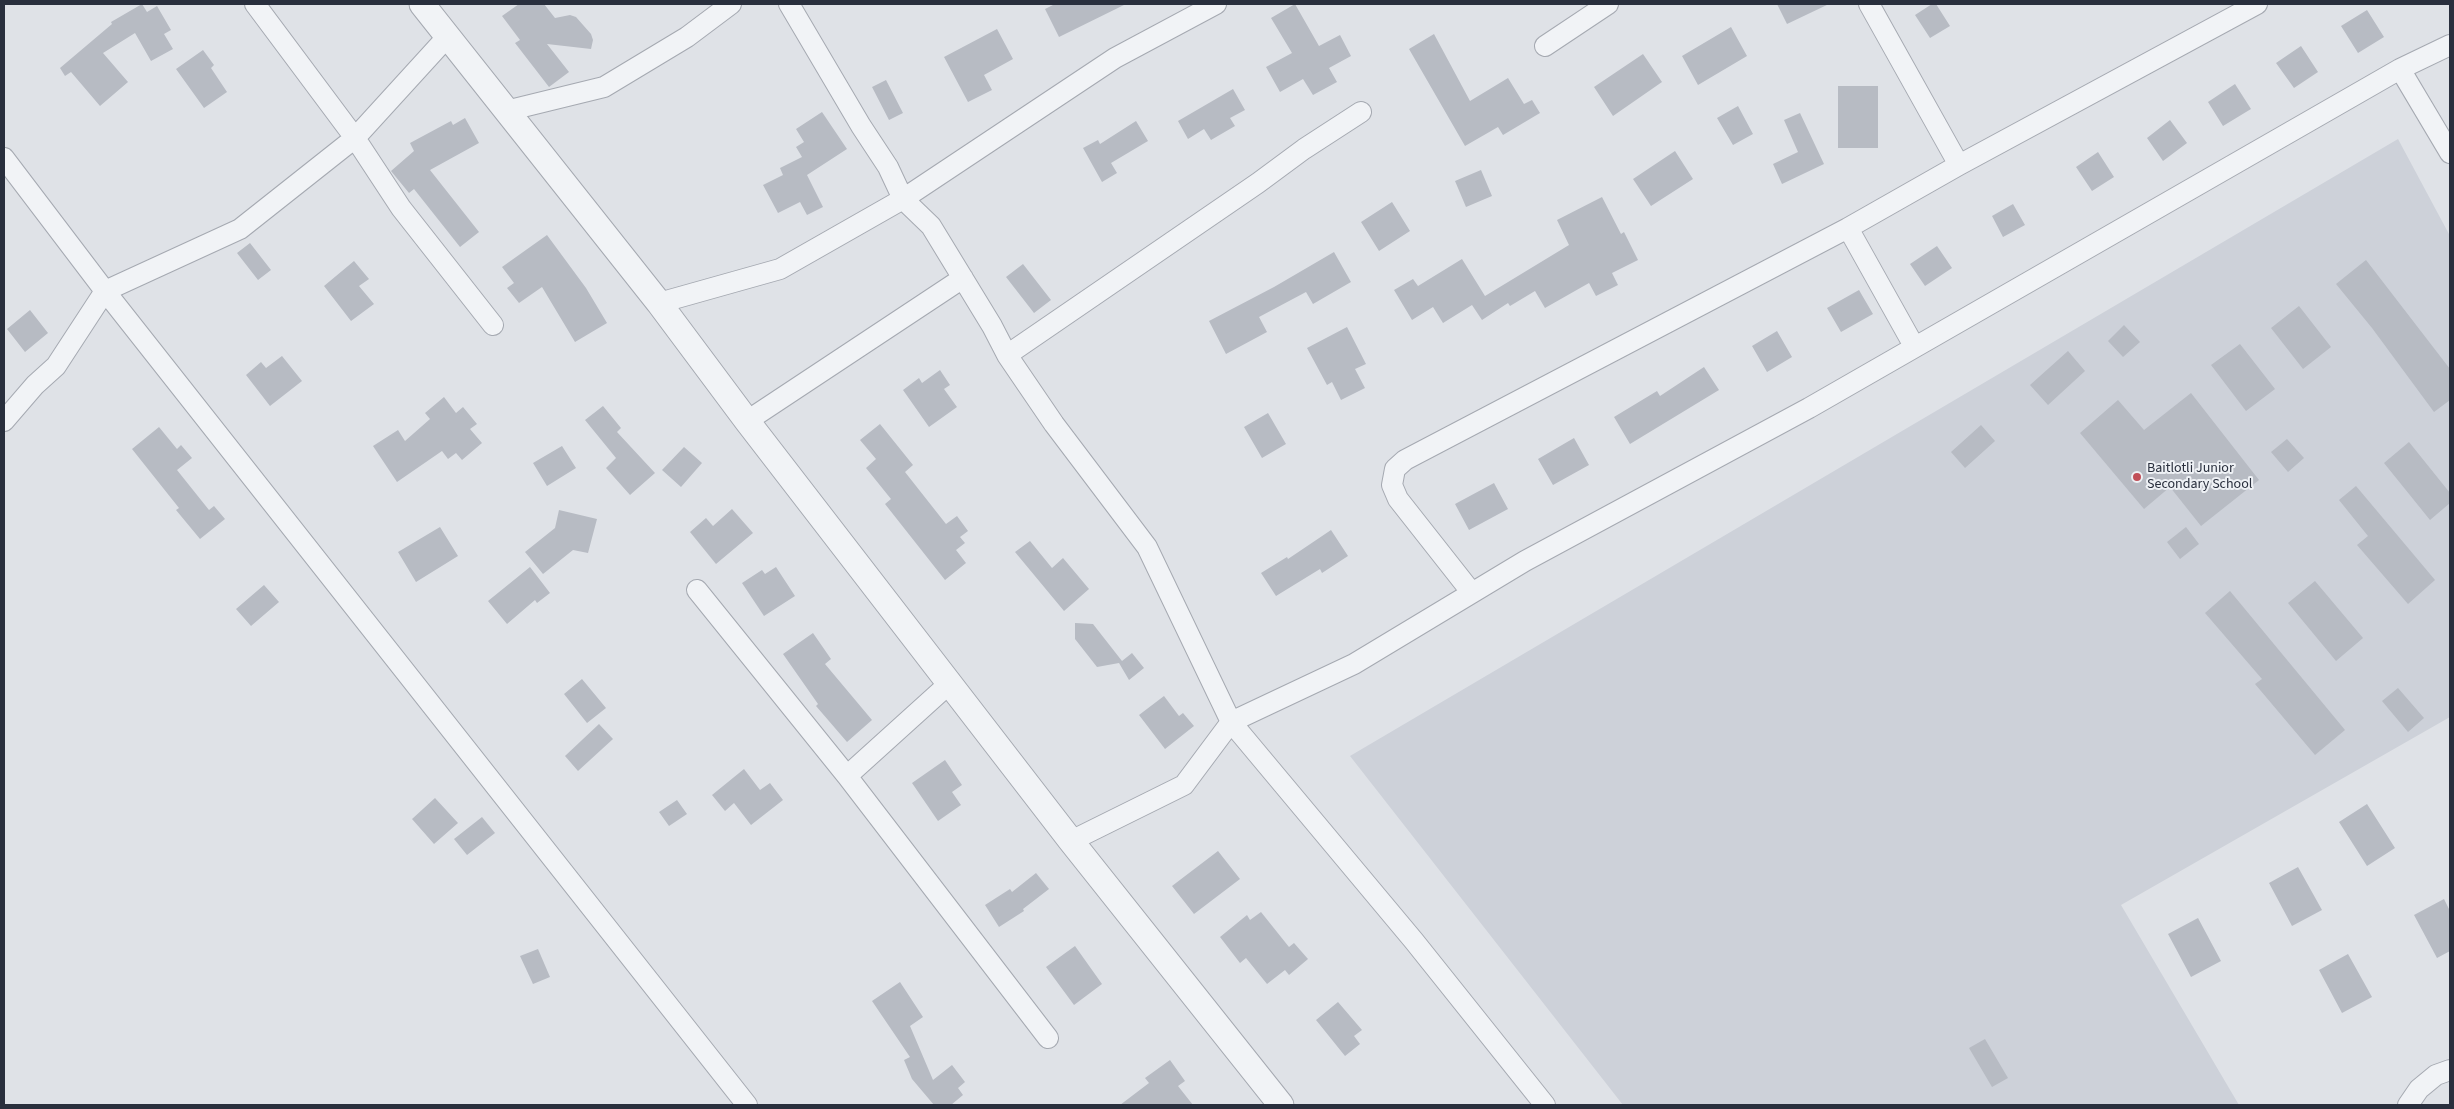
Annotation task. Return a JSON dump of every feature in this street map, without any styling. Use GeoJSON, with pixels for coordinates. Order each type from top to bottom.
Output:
{"type":"FeatureCollection","features":[{"type":"Feature","properties":{"kind":"street"},"geometry":{"type":"LineString","coordinates":[[255,4],[355,138],[401,208],[493,325]]}},
{"type":"Feature","properties":{"kind":"street"},"geometry":{"type":"LineString","coordinates":[[422,4],[659,303],[1071,841],[1281,1105]]}},
{"type":"Feature","properties":{"kind":"street"},"geometry":{"type":"LineString","coordinates":[[506,111],[604,87],[687,37],[731,4]]}},
{"type":"Feature","properties":{"kind":"street"},"geometry":{"type":"LineString","coordinates":[[789,4],[861,126],[888,167],[902,199],[931,226],[1007,355],[1054,424],[1147,547],[1231,722],[1414,941],[1544,1105]]}},
{"type":"Feature","properties":{"kind":"street"},"geometry":{"type":"LineString","coordinates":[[659,303],[780,269],[902,199],[1115,58],[1216,4]]}},
{"type":"Feature","properties":{"kind":"street"},"geometry":{"type":"LineString","coordinates":[[1545,46],[1608,4]]}},
{"type":"Feature","properties":{"kind":"street"},"geometry":{"type":"LineString","coordinates":[[1868,4],[1959,165]]}},
{"type":"Feature","properties":{"kind":"street"},"geometry":{"type":"LineString","coordinates":[[1472,593],[1398,499],[1392,485],[1395,469],[1405,460],[1848,228],[1959,165],[2257,4]]}},
{"type":"Feature","properties":{"kind":"street"},"geometry":{"type":"LineString","coordinates":[[4,421],[56,366],[105,291],[240,229],[355,138],[448,36]]}},
{"type":"Feature","properties":{"kind":"street"},"geometry":{"type":"LineString","coordinates":[[1071,841],[1184,785],[1231,722],[1354,664],[1525,561],[1809,408],[1914,346],[2400,69],[2450,45]]}},
{"type":"Feature","properties":{"kind":"street"},"geometry":{"type":"LineString","coordinates":[[2400,69],[2450,153]]}},
{"type":"Feature","properties":{"kind":"street"},"geometry":{"type":"LineString","coordinates":[[1007,355],[1361,112]]}},
{"type":"Feature","properties":{"kind":"street"},"geometry":{"type":"LineString","coordinates":[[4,158],[105,291],[747,1105]]}},
{"type":"Feature","properties":{"kind":"street"},"geometry":{"type":"LineString","coordinates":[[1848,228],[1914,346]]}},
{"type":"Feature","properties":{"kind":"street"},"geometry":{"type":"LineString","coordinates":[[748,421],[963,278]]}},
{"type":"Feature","properties":{"kind":"street"},"geometry":{"type":"LineString","coordinates":[[697,590],[847,776],[1048,1038]]}},
{"type":"Feature","properties":{"kind":"street"},"geometry":{"type":"LineString","coordinates":[[847,776],[951,682]]}},
{"type":"Feature","properties":{"kind":"street"},"geometry":{"type":"LineString","coordinates":[[2408,1105],[2419,1089],[2436,1074],[2450,1070]]}},
{"type":"Feature","properties":{"kind":"shaded area","name":"Baitlotli Junior Secondary School"},"geometry":{"type":"Polygon","coordinates":[[[2398,139],[2450,236],[2450,717],[2121,905],[2239,1105],[1623,1105],[1350,756],[2398,139]]]}},
{"type":"Feature","properties":{"kind":"building"},"geometry":{"type":"Polygon","coordinates":[[[142,4],[147,12],[157,6],[171,30],[164,34],[173,49],[151,61],[135,33],[103,53],[128,82],[100,106],[71,72],[65,76],[60,68],[112,24],[111,22],[142,4]]]}},
{"type":"Feature","properties":{"kind":"building"},"geometry":{"type":"Polygon","coordinates":[[[519,4],[544,4],[555,18],[570,15],[576,17],[591,34],[593,40],[591,49],[547,44],[569,72],[549,87],[515,43],[520,40],[502,16],[519,4]]]}},
{"type":"Feature","properties":{"kind":"building"},"geometry":{"type":"Polygon","coordinates":[[[1055,4],[1126,4],[1059,37],[1045,9],[1055,4]]]}},
{"type":"Feature","properties":{"kind":"building"},"geometry":{"type":"Polygon","coordinates":[[[1295,4],[1319,46],[1340,35],[1351,56],[1329,68],[1337,82],[1313,95],[1303,79],[1280,92],[1266,67],[1292,53],[1271,18],[1295,4]]]}},
{"type":"Feature","properties":{"kind":"building"},"geometry":{"type":"Polygon","coordinates":[[[1777,4],[1829,4],[1787,24],[1777,4]]]}},
{"type":"Feature","properties":{"kind":"building"},"geometry":{"type":"Polygon","coordinates":[[[1932,4],[1936,4],[1950,26],[1930,38],[1915,15],[1932,4]]]}},
{"type":"Feature","properties":{"kind":"building"},"geometry":{"type":"Polygon","coordinates":[[[2367,10],[2384,37],[2358,53],[2341,26],[2367,10]]]}},
{"type":"Feature","properties":{"kind":"building"},"geometry":{"type":"Polygon","coordinates":[[[1731,27],[1747,56],[1698,85],[1682,56],[1731,27]]]}},
{"type":"Feature","properties":{"kind":"building"},"geometry":{"type":"Polygon","coordinates":[[[997,29],[1013,59],[984,75],[992,90],[968,102],[944,57],[997,29]]]}},
{"type":"Feature","properties":{"kind":"building"},"geometry":{"type":"Polygon","coordinates":[[[1434,34],[1470,101],[1508,78],[1524,104],[1532,100],[1540,113],[1503,135],[1498,127],[1465,146],[1409,49],[1434,34]]]}},
{"type":"Feature","properties":{"kind":"building"},"geometry":{"type":"Polygon","coordinates":[[[2301,46],[2318,72],[2294,88],[2276,63],[2301,46]]]}},
{"type":"Feature","properties":{"kind":"building"},"geometry":{"type":"Polygon","coordinates":[[[203,50],[214,65],[211,68],[227,92],[204,108],[176,69],[203,50]]]}},
{"type":"Feature","properties":{"kind":"building"},"geometry":{"type":"Polygon","coordinates":[[[1643,54],[1662,82],[1613,116],[1594,87],[1643,54]]]}},
{"type":"Feature","properties":{"kind":"building"},"geometry":{"type":"Polygon","coordinates":[[[886,80],[903,113],[889,120],[872,87],[886,80]]]}},
{"type":"Feature","properties":{"kind":"building"},"geometry":{"type":"Polygon","coordinates":[[[2235,84],[2251,109],[2223,126],[2208,102],[2235,84]]]}},
{"type":"Feature","properties":{"kind":"building"},"geometry":{"type":"Polygon","coordinates":[[[1838,86],[1878,86],[1878,148],[1838,148],[1838,86]]]}},
{"type":"Feature","properties":{"kind":"building"},"geometry":{"type":"Polygon","coordinates":[[[1233,89],[1245,110],[1230,118],[1235,126],[1211,140],[1204,129],[1188,139],[1178,121],[1233,89]]]}},
{"type":"Feature","properties":{"kind":"building"},"geometry":{"type":"Polygon","coordinates":[[[1738,106],[1753,134],[1733,145],[1717,118],[1738,106]]]}},
{"type":"Feature","properties":{"kind":"building"},"geometry":{"type":"Polygon","coordinates":[[[822,112],[847,149],[807,175],[823,207],[807,215],[800,202],[778,213],[763,185],[783,175],[780,168],[802,157],[796,147],[804,142],[796,129],[822,112]]]}},
{"type":"Feature","properties":{"kind":"building"},"geometry":{"type":"Polygon","coordinates":[[[1800,113],[1824,164],[1782,184],[1773,164],[1798,152],[1784,120],[1800,113]]]}},
{"type":"Feature","properties":{"kind":"building"},"geometry":{"type":"Polygon","coordinates":[[[465,118],[479,143],[430,170],[479,232],[460,247],[414,189],[409,193],[391,171],[414,151],[410,143],[451,121],[453,125],[465,118]]]}},
{"type":"Feature","properties":{"kind":"building"},"geometry":{"type":"Polygon","coordinates":[[[2170,120],[2187,143],[2163,161],[2147,138],[2170,120]]]}},
{"type":"Feature","properties":{"kind":"building"},"geometry":{"type":"Polygon","coordinates":[[[1136,121],[1148,141],[1111,163],[1117,173],[1102,182],[1083,148],[1098,140],[1100,144],[1136,121]]]}},
{"type":"Feature","properties":{"kind":"building"},"geometry":{"type":"Polygon","coordinates":[[[1675,151],[1693,179],[1651,206],[1633,179],[1675,151]]]}},
{"type":"Feature","properties":{"kind":"building"},"geometry":{"type":"Polygon","coordinates":[[[2098,152],[2114,177],[2092,191],[2076,167],[2098,152]]]}},
{"type":"Feature","properties":{"kind":"building"},"geometry":{"type":"Polygon","coordinates":[[[1481,170],[1492,196],[1466,207],[1455,181],[1481,170]]]}},
{"type":"Feature","properties":{"kind":"building"},"geometry":{"type":"Polygon","coordinates":[[[1602,197],[1621,234],[1624,232],[1638,260],[1612,273],[1618,285],[1596,296],[1589,283],[1545,308],[1535,291],[1510,306],[1508,303],[1482,320],[1472,305],[1443,323],[1433,307],[1412,320],[1394,290],[1413,279],[1418,286],[1462,259],[1485,296],[1569,245],[1557,220],[1602,197]]]}},
{"type":"Feature","properties":{"kind":"building"},"geometry":{"type":"Polygon","coordinates":[[[1392,202],[1410,231],[1379,251],[1361,222],[1392,202]]]}},
{"type":"Feature","properties":{"kind":"building"},"geometry":{"type":"Polygon","coordinates":[[[2013,204],[2025,225],[2003,237],[1992,216],[2013,204]]]}},
{"type":"Feature","properties":{"kind":"building"},"geometry":{"type":"Polygon","coordinates":[[[547,235],[586,288],[607,323],[575,342],[542,287],[519,303],[507,288],[514,283],[502,267],[547,235]]]}},
{"type":"Feature","properties":{"kind":"building"},"geometry":{"type":"Polygon","coordinates":[[[250,243],[271,270],[258,280],[237,253],[250,243]]]}},
{"type":"Feature","properties":{"kind":"building"},"geometry":{"type":"Polygon","coordinates":[[[1937,246],[1952,268],[1925,286],[1910,264],[1937,246]]]}},
{"type":"Feature","properties":{"kind":"building"},"geometry":{"type":"Polygon","coordinates":[[[1334,252],[1351,282],[1313,304],[1306,292],[1259,317],[1267,332],[1226,354],[1209,321],[1274,287],[1334,252]]]}},
{"type":"Feature","properties":{"kind":"building"},"geometry":{"type":"Polygon","coordinates":[[[2366,260],[2450,369],[2450,400],[2434,412],[2372,328],[2336,284],[2366,260]]]}},
{"type":"Feature","properties":{"kind":"building"},"geometry":{"type":"Polygon","coordinates":[[[354,261],[369,279],[359,286],[374,304],[351,321],[324,286],[354,261]]]}},
{"type":"Feature","properties":{"kind":"building"},"geometry":{"type":"Polygon","coordinates":[[[1023,264],[1051,300],[1034,313],[1006,277],[1023,264]]]}},
{"type":"Feature","properties":{"kind":"building"},"geometry":{"type":"Polygon","coordinates":[[[1859,290],[1873,314],[1841,332],[1827,308],[1859,290]]]}},
{"type":"Feature","properties":{"kind":"building"},"geometry":{"type":"Polygon","coordinates":[[[2299,306],[2331,347],[2303,369],[2271,328],[2299,306]]]}},
{"type":"Feature","properties":{"kind":"building"},"geometry":{"type":"Polygon","coordinates":[[[30,310],[48,333],[25,352],[7,329],[30,310]]]}},
{"type":"Feature","properties":{"kind":"building"},"geometry":{"type":"Polygon","coordinates":[[[2124,325],[2140,342],[2123,357],[2108,341],[2124,325]]]}},
{"type":"Feature","properties":{"kind":"building"},"geometry":{"type":"Polygon","coordinates":[[[1347,327],[1366,364],[1355,369],[1365,388],[1341,400],[1332,382],[1327,385],[1307,348],[1347,327]]]}},
{"type":"Feature","properties":{"kind":"building"},"geometry":{"type":"Polygon","coordinates":[[[1777,331],[1792,357],[1767,372],[1752,346],[1777,331]]]}},
{"type":"Feature","properties":{"kind":"building"},"geometry":{"type":"Polygon","coordinates":[[[2240,344],[2275,389],[2246,411],[2211,365],[2240,344]]]}},
{"type":"Feature","properties":{"kind":"building"},"geometry":{"type":"Polygon","coordinates":[[[2068,351],[2085,371],[2048,405],[2030,385],[2068,351]]]}},
{"type":"Feature","properties":{"kind":"building"},"geometry":{"type":"Polygon","coordinates":[[[282,356],[302,381],[270,406],[246,375],[261,362],[266,368],[282,356]]]}},
{"type":"Feature","properties":{"kind":"building"},"geometry":{"type":"Polygon","coordinates":[[[1704,367],[1719,390],[1630,444],[1614,417],[1657,391],[1660,396],[1704,367]]]}},
{"type":"Feature","properties":{"kind":"building"},"geometry":{"type":"Polygon","coordinates":[[[940,370],[950,385],[944,389],[957,407],[929,427],[903,390],[919,378],[922,383],[940,370]]]}},
{"type":"Feature","properties":{"kind":"building"},"geometry":{"type":"Polygon","coordinates":[[[2191,393],[2259,480],[2201,526],[2170,487],[2144,509],[2080,433],[2118,400],[2144,430],[2191,393]]]}},
{"type":"Feature","properties":{"kind":"building"},"geometry":{"type":"Polygon","coordinates":[[[444,397],[456,413],[463,407],[477,424],[470,429],[482,443],[462,460],[456,453],[448,459],[442,451],[397,482],[373,446],[398,430],[405,441],[430,419],[425,413],[444,397]]]}},
{"type":"Feature","properties":{"kind":"building"},"geometry":{"type":"Polygon","coordinates":[[[603,406],[621,428],[617,432],[655,473],[630,495],[606,468],[616,458],[585,420],[603,406]]]}},
{"type":"Feature","properties":{"kind":"building"},"geometry":{"type":"Polygon","coordinates":[[[1268,413],[1286,444],[1262,458],[1244,427],[1268,413]]]}},
{"type":"Feature","properties":{"kind":"building"},"geometry":{"type":"Polygon","coordinates":[[[880,424],[913,465],[905,472],[946,524],[957,516],[968,531],[960,537],[965,543],[956,550],[966,563],[945,580],[885,504],[891,499],[866,468],[876,459],[860,440],[880,424]]]}},
{"type":"Feature","properties":{"kind":"building"},"geometry":{"type":"Polygon","coordinates":[[[1981,425],[1995,441],[1965,468],[1951,452],[1981,425]]]}},
{"type":"Feature","properties":{"kind":"building"},"geometry":{"type":"Polygon","coordinates":[[[159,427],[177,449],[181,445],[192,458],[177,470],[209,510],[214,506],[225,519],[200,539],[176,510],[179,508],[132,449],[159,427]]]}},
{"type":"Feature","properties":{"kind":"building"},"geometry":{"type":"Polygon","coordinates":[[[1574,438],[1589,465],[1553,485],[1538,459],[1574,438]]]}},
{"type":"Feature","properties":{"kind":"building"},"geometry":{"type":"Polygon","coordinates":[[[2287,439],[2304,458],[2288,472],[2271,452],[2287,439]]]}},
{"type":"Feature","properties":{"kind":"building"},"geometry":{"type":"Polygon","coordinates":[[[2409,442],[2450,493],[2450,503],[2430,520],[2384,463],[2409,442]]]}},
{"type":"Feature","properties":{"kind":"building"},"geometry":{"type":"Polygon","coordinates":[[[562,446],[576,468],[547,486],[533,463],[562,446]]]}},
{"type":"Feature","properties":{"kind":"building"},"geometry":{"type":"Polygon","coordinates":[[[684,447],[702,463],[681,487],[662,470],[684,447]]]}},
{"type":"Feature","properties":{"kind":"building"},"geometry":{"type":"Polygon","coordinates":[[[1494,483],[1508,509],[1469,530],[1455,504],[1494,483]]]}},
{"type":"Feature","properties":{"kind":"building"},"geometry":{"type":"Polygon","coordinates":[[[2356,486],[2435,580],[2408,604],[2357,545],[2368,536],[2339,500],[2356,486]]]}},
{"type":"Feature","properties":{"kind":"building"},"geometry":{"type":"Polygon","coordinates":[[[732,509],[753,533],[716,564],[690,532],[706,518],[713,526],[732,509]]]}},
{"type":"Feature","properties":{"kind":"building"},"geometry":{"type":"Polygon","coordinates":[[[559,510],[597,519],[588,553],[573,550],[543,574],[525,552],[555,528],[559,510]]]}},
{"type":"Feature","properties":{"kind":"building"},"geometry":{"type":"Polygon","coordinates":[[[440,527],[458,556],[416,582],[398,552],[440,527]]]}},
{"type":"Feature","properties":{"kind":"building"},"geometry":{"type":"Polygon","coordinates":[[[2186,527],[2199,544],[2180,559],[2167,542],[2186,527]]]}},
{"type":"Feature","properties":{"kind":"building"},"geometry":{"type":"Polygon","coordinates":[[[1331,530],[1348,556],[1322,573],[1320,569],[1276,596],[1261,573],[1287,557],[1288,559],[1331,530]]]}},
{"type":"Feature","properties":{"kind":"building"},"geometry":{"type":"Polygon","coordinates":[[[1030,541],[1052,568],[1063,558],[1089,589],[1064,611],[1015,552],[1030,541]]]}},
{"type":"Feature","properties":{"kind":"building"},"geometry":{"type":"Polygon","coordinates":[[[530,567],[550,593],[537,603],[535,600],[507,624],[488,601],[530,567]]]}},
{"type":"Feature","properties":{"kind":"building"},"geometry":{"type":"Polygon","coordinates":[[[776,567],[795,596],[764,616],[742,583],[762,570],[765,574],[776,567]]]}},
{"type":"Feature","properties":{"kind":"building"},"geometry":{"type":"Polygon","coordinates":[[[2315,581],[2363,638],[2336,661],[2288,603],[2315,581]]]}},
{"type":"Feature","properties":{"kind":"building"},"geometry":{"type":"Polygon","coordinates":[[[264,585],[279,602],[251,626],[236,609],[264,585]]]}},
{"type":"Feature","properties":{"kind":"building"},"geometry":{"type":"Polygon","coordinates":[[[2230,591],[2345,730],[2315,755],[2255,684],[2262,679],[2205,613],[2230,591]]]}},
{"type":"Feature","properties":{"kind":"building"},"geometry":{"type":"Polygon","coordinates":[[[1075,623],[1093,624],[1122,661],[1132,653],[1144,668],[1129,680],[1119,663],[1097,667],[1075,639],[1075,623]]]}},
{"type":"Feature","properties":{"kind":"building"},"geometry":{"type":"Polygon","coordinates":[[[813,633],[831,659],[825,664],[872,720],[847,742],[816,706],[818,704],[783,654],[813,633]]]}},
{"type":"Feature","properties":{"kind":"building"},"geometry":{"type":"Polygon","coordinates":[[[582,679],[606,708],[587,723],[564,694],[582,679]]]}},
{"type":"Feature","properties":{"kind":"building"},"geometry":{"type":"Polygon","coordinates":[[[2398,688],[2424,718],[2408,732],[2382,701],[2398,688]]]}},
{"type":"Feature","properties":{"kind":"building"},"geometry":{"type":"Polygon","coordinates":[[[1164,696],[1179,716],[1183,713],[1194,726],[1165,749],[1139,715],[1164,696]]]}},
{"type":"Feature","properties":{"kind":"building"},"geometry":{"type":"Polygon","coordinates":[[[599,724],[613,739],[578,771],[565,756],[599,724]]]}},
{"type":"Feature","properties":{"kind":"building"},"geometry":{"type":"Polygon","coordinates":[[[945,760],[962,785],[952,792],[961,805],[938,821],[912,783],[945,760]]]}},
{"type":"Feature","properties":{"kind":"building"},"geometry":{"type":"Polygon","coordinates":[[[744,769],[760,790],[770,783],[783,800],[751,825],[734,803],[725,811],[712,795],[744,769]]]}},
{"type":"Feature","properties":{"kind":"building"},"geometry":{"type":"Polygon","coordinates":[[[435,798],[458,823],[434,844],[412,819],[435,798]]]}},
{"type":"Feature","properties":{"kind":"building"},"geometry":{"type":"Polygon","coordinates":[[[677,800],[687,814],[669,826],[659,812],[677,800]]]}},
{"type":"Feature","properties":{"kind":"building"},"geometry":{"type":"Polygon","coordinates":[[[2367,804],[2395,848],[2367,866],[2339,822],[2367,804]]]}},
{"type":"Feature","properties":{"kind":"building"},"geometry":{"type":"Polygon","coordinates":[[[482,817],[495,833],[467,855],[454,839],[482,817]]]}},
{"type":"Feature","properties":{"kind":"building"},"geometry":{"type":"Polygon","coordinates":[[[1218,851],[1240,879],[1194,914],[1172,886],[1218,851]]]}},
{"type":"Feature","properties":{"kind":"building"},"geometry":{"type":"Polygon","coordinates":[[[2298,867],[2322,910],[2292,926],[2269,883],[2298,867]]]}},
{"type":"Feature","properties":{"kind":"building"},"geometry":{"type":"Polygon","coordinates":[[[1036,873],[1049,889],[1023,909],[1024,911],[999,927],[985,905],[1010,889],[1012,892],[1036,873]]]}},
{"type":"Feature","properties":{"kind":"building"},"geometry":{"type":"Polygon","coordinates":[[[2444,899],[2450,911],[2450,951],[2437,958],[2414,915],[2444,899]]]}},
{"type":"Feature","properties":{"kind":"building"},"geometry":{"type":"Polygon","coordinates":[[[1261,912],[1289,947],[1294,943],[1308,959],[1289,975],[1285,970],[1267,984],[1246,958],[1240,963],[1220,937],[1247,915],[1250,920],[1261,912]]]}},
{"type":"Feature","properties":{"kind":"building"},"geometry":{"type":"Polygon","coordinates":[[[2198,918],[2221,961],[2191,977],[2168,934],[2198,918]]]}},
{"type":"Feature","properties":{"kind":"building"},"geometry":{"type":"Polygon","coordinates":[[[1075,946],[1102,984],[1074,1005],[1046,967],[1075,946]]]}},
{"type":"Feature","properties":{"kind":"building"},"geometry":{"type":"Polygon","coordinates":[[[538,949],[550,977],[533,984],[520,956],[538,949]]]}},
{"type":"Feature","properties":{"kind":"building"},"geometry":{"type":"Polygon","coordinates":[[[2348,954],[2372,997],[2342,1013],[2319,970],[2348,954]]]}},
{"type":"Feature","properties":{"kind":"building"},"geometry":{"type":"Polygon","coordinates":[[[900,982],[923,1017],[910,1026],[933,1080],[952,1065],[965,1082],[958,1088],[963,1095],[951,1105],[934,1105],[912,1079],[904,1060],[910,1057],[872,1001],[900,982]]]}},
{"type":"Feature","properties":{"kind":"building"},"geometry":{"type":"Polygon","coordinates":[[[1338,1002],[1362,1030],[1354,1036],[1360,1044],[1345,1056],[1316,1020],[1338,1002]]]}},
{"type":"Feature","properties":{"kind":"building"},"geometry":{"type":"Polygon","coordinates":[[[1985,1039],[2008,1078],[1992,1087],[1969,1048],[1985,1039]]]}},
{"type":"Feature","properties":{"kind":"building"},"geometry":{"type":"Polygon","coordinates":[[[1170,1060],[1185,1081],[1178,1086],[1193,1105],[1120,1105],[1149,1083],[1145,1078],[1170,1060]]]}},
{"type":"Feature","properties":{"kind":"place","name":"Baitlotli Junior Secondary School"},"geometry":{"type":"Point","coordinates":[2137,477]}}]}
